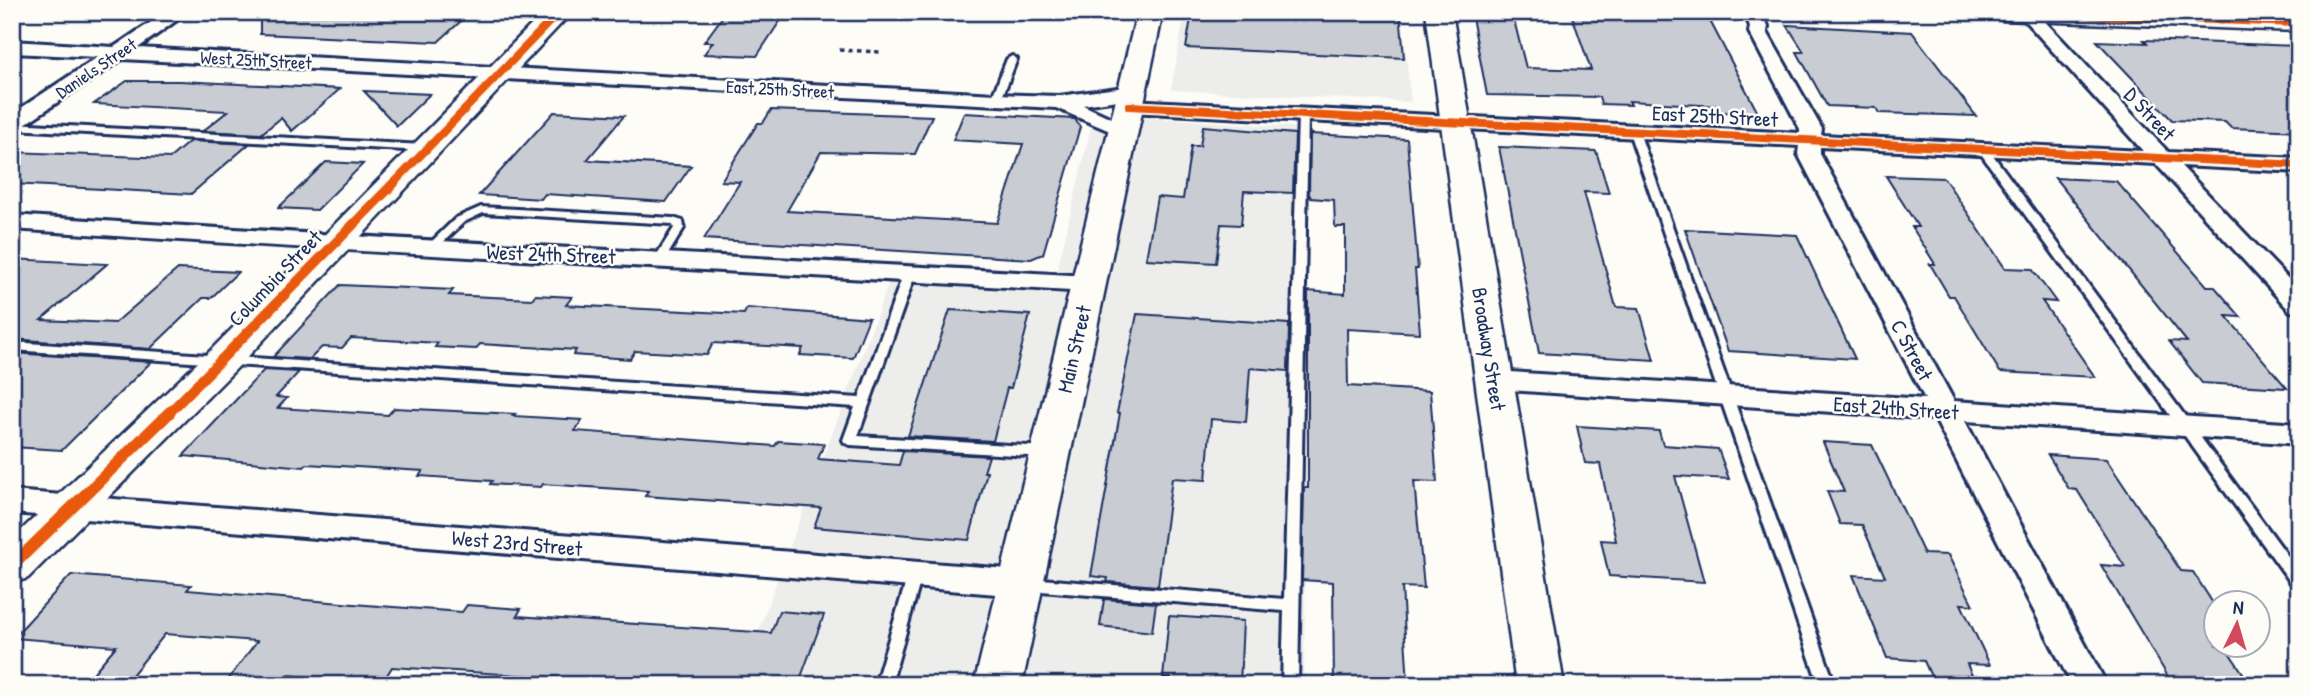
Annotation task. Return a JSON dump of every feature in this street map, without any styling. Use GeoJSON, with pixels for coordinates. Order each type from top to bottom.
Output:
{"type":"FeatureCollection","features":[{"type":"Feature","properties":{"kind":"street","name":"Daniels Street"},"geometry":{"type":"LineString","coordinates":[[12,125],[179,12]]}},
{"type":"Feature","properties":{"kind":"street","name":"Columbia Street"},"geometry":{"type":"LineString","coordinates":[[12,566],[224,359],[559,12]]}},
{"type":"Feature","properties":{"kind":"street","name":"Main Street"},"geometry":{"type":"LineString","coordinates":[[998,685],[1150,12]]}},
{"type":"Feature","properties":{"kind":"street","name":"Broadway Street"},"geometry":{"type":"LineString","coordinates":[[1438,12],[1540,685]]}},
{"type":"Feature","properties":{"kind":"street"},"geometry":{"type":"LineString","coordinates":[[2015,13],[2299,23]]}},
{"type":"Feature","properties":{"kind":"street","name":"D Street"},"geometry":{"type":"LineString","coordinates":[[2015,13],[2165,159],[2299,305]]}},
{"type":"Feature","properties":{"kind":"street","name":"C Street"},"geometry":{"type":"LineString","coordinates":[[1755,22],[1811,128],[1809,154],[2090,685]]}},
{"type":"Feature","properties":{"kind":"street","name":"West 25th Street"},"geometry":{"type":"LineString","coordinates":[[12,47],[500,74]]}},
{"type":"Feature","properties":{"kind":"street","name":"East 25th Street"},"geometry":{"type":"LineString","coordinates":[[500,74],[1059,102],[1128,110]]}},
{"type":"Feature","properties":{"kind":"street","name":"East 25th Street"},"geometry":{"type":"LineString","coordinates":[[1059,102],[1128,110],[1303,115],[2299,165]]}},
{"type":"Feature","properties":{"kind":"street","name":"West 24th Street"},"geometry":{"type":"LineString","coordinates":[[12,222],[334,244],[660,259],[1089,284]]}},
{"type":"Feature","properties":{"kind":"street","name":"East 24th Street"},"geometry":{"type":"LineString","coordinates":[[1494,380],[2299,434]]}},
{"type":"Feature","properties":{"kind":"street","name":"West 23rd Street"},"geometry":{"type":"LineString","coordinates":[[12,502],[1021,583]]}},
{"type":"Feature","properties":{"kind":"lane"},"geometry":{"type":"LineString","coordinates":[[996,100],[1012,59]]}},
{"type":"Feature","properties":{"kind":"lane"},"geometry":{"type":"LineString","coordinates":[[1290,685],[1303,115]]}},
{"type":"Feature","properties":{"kind":"lane"},"geometry":{"type":"LineString","coordinates":[[12,125],[426,148]]}},
{"type":"Feature","properties":{"kind":"lane"},"geometry":{"type":"LineString","coordinates":[[1634,132],[1828,685]]}},
{"type":"Feature","properties":{"kind":"lane"},"geometry":{"type":"LineString","coordinates":[[1983,149],[2299,583]]}},
{"type":"Feature","properties":{"kind":"lane"},"geometry":{"type":"LineString","coordinates":[[430,249],[447,230],[470,213],[503,210],[679,223],[680,228],[660,259]]}},
{"type":"Feature","properties":{"kind":"lane"},"geometry":{"type":"LineString","coordinates":[[909,275],[850,440],[1051,453]]}},
{"type":"Feature","properties":{"kind":"lane"},"geometry":{"type":"LineString","coordinates":[[12,346],[863,403]]}},
{"type":"Feature","properties":{"kind":"lane"},"geometry":{"type":"LineString","coordinates":[[883,685],[915,576]]}},
{"type":"Feature","properties":{"kind":"lane"},"geometry":{"type":"LineString","coordinates":[[1021,583],[1292,606]]}},
{"type":"Feature","properties":{"kind":"path"},"geometry":{"type":"LineString","coordinates":[[839,50],[882,52]]}},
{"type":"Feature","properties":{"kind":"shaded area"},"geometry":{"type":"Polygon","coordinates":[[[1185,12],[1402,12],[1411,102],[1171,90],[1185,12]]]}},
{"type":"Feature","properties":{"kind":"shaded area"},"geometry":{"type":"Polygon","coordinates":[[[1094,114],[1310,128],[1304,685],[738,685],[897,261],[1057,271],[1094,114]]]}},
{"type":"Feature","properties":{"kind":"building"},"geometry":{"type":"Polygon","coordinates":[[[260,12],[426,15],[429,12],[471,12],[438,42],[260,34],[260,12]]]}},
{"type":"Feature","properties":{"kind":"building"},"geometry":{"type":"Polygon","coordinates":[[[726,12],[786,12],[757,56],[704,54],[713,42],[704,42],[726,12]]]}},
{"type":"Feature","properties":{"kind":"building"},"geometry":{"type":"Polygon","coordinates":[[[1192,12],[1400,12],[1404,58],[1186,48],[1192,12]]]}},
{"type":"Feature","properties":{"kind":"building"},"geometry":{"type":"Polygon","coordinates":[[[1471,12],[1512,12],[1526,68],[1591,70],[1571,13],[1709,19],[1758,113],[1721,112],[1718,106],[1629,101],[1631,105],[1601,104],[1599,97],[1487,95],[1471,12]]]}},
{"type":"Feature","properties":{"kind":"building"},"geometry":{"type":"Polygon","coordinates":[[[1787,25],[1912,32],[1976,116],[1879,113],[1876,108],[1827,106],[1797,52],[1804,52],[1787,25]]]}},
{"type":"Feature","properties":{"kind":"building"},"geometry":{"type":"Polygon","coordinates":[[[2144,40],[2299,46],[2299,131],[2231,128],[2225,122],[2172,120],[2097,41],[2147,43],[2144,40]]]}},
{"type":"Feature","properties":{"kind":"building"},"geometry":{"type":"Polygon","coordinates":[[[127,81],[340,89],[292,131],[281,118],[261,134],[203,131],[228,111],[94,104],[127,81]]]}},
{"type":"Feature","properties":{"kind":"building"},"geometry":{"type":"Polygon","coordinates":[[[364,91],[430,94],[397,126],[364,91]]]}},
{"type":"Feature","properties":{"kind":"building"},"geometry":{"type":"Polygon","coordinates":[[[771,110],[932,116],[915,154],[821,152],[787,211],[997,223],[1023,144],[953,140],[964,113],[1075,119],[1080,127],[1043,254],[1031,259],[704,239],[740,182],[721,181],[758,123],[763,123],[771,110]]]}},
{"type":"Feature","properties":{"kind":"building"},"geometry":{"type":"Polygon","coordinates":[[[554,112],[624,116],[587,160],[691,166],[666,202],[545,194],[541,199],[479,195],[554,112]]]}},
{"type":"Feature","properties":{"kind":"building"},"geometry":{"type":"Polygon","coordinates":[[[1203,126],[1295,134],[1293,193],[1244,191],[1241,225],[1221,224],[1216,263],[1146,259],[1157,197],[1183,199],[1191,146],[1200,146],[1203,126]]]}},
{"type":"Feature","properties":{"kind":"building"},"geometry":{"type":"Polygon","coordinates":[[[1310,134],[1407,139],[1418,269],[1415,269],[1420,333],[1347,329],[1348,386],[1430,391],[1437,482],[1414,481],[1424,588],[1402,587],[1408,685],[1334,685],[1333,582],[1302,580],[1304,488],[1308,488],[1308,291],[1345,294],[1345,227],[1335,227],[1334,200],[1311,198],[1309,194],[1310,134]]]}},
{"type":"Feature","properties":{"kind":"building"},"geometry":{"type":"Polygon","coordinates":[[[190,141],[249,144],[191,194],[12,184],[12,152],[170,158],[190,141]]]}},
{"type":"Feature","properties":{"kind":"building"},"geometry":{"type":"Polygon","coordinates":[[[1499,147],[1596,151],[1609,193],[1584,192],[1616,307],[1639,308],[1654,360],[1539,353],[1499,147]]]}},
{"type":"Feature","properties":{"kind":"building"},"geometry":{"type":"Polygon","coordinates":[[[326,162],[363,164],[317,210],[278,208],[326,162]]]}},
{"type":"Feature","properties":{"kind":"building"},"geometry":{"type":"Polygon","coordinates":[[[1886,176],[1944,178],[2005,268],[2032,269],[2056,302],[2042,301],[2095,377],[2000,372],[1954,296],[1949,296],[1930,264],[1935,264],[1912,227],[1918,227],[1886,176]]]}},
{"type":"Feature","properties":{"kind":"building"},"geometry":{"type":"Polygon","coordinates":[[[2055,178],[2116,181],[2207,286],[2214,286],[2241,317],[2226,316],[2287,388],[2202,383],[2169,341],[2187,342],[2055,178]]]}},
{"type":"Feature","properties":{"kind":"building"},"geometry":{"type":"Polygon","coordinates":[[[1685,229],[1797,235],[1855,359],[1728,351],[1685,229]]]}},
{"type":"Feature","properties":{"kind":"building"},"geometry":{"type":"Polygon","coordinates":[[[12,259],[107,264],[41,320],[115,323],[178,269],[238,272],[211,298],[203,298],[150,349],[12,339],[12,259]]]}},
{"type":"Feature","properties":{"kind":"building"},"geometry":{"type":"Polygon","coordinates":[[[340,285],[453,290],[449,295],[532,299],[535,295],[572,297],[566,305],[744,314],[747,308],[869,318],[853,358],[800,355],[803,348],[713,343],[707,355],[635,351],[630,359],[573,355],[576,350],[480,344],[476,349],[435,347],[438,343],[351,338],[342,348],[322,347],[310,359],[273,357],[340,285]]]}},
{"type":"Feature","properties":{"kind":"building"},"geometry":{"type":"Polygon","coordinates":[[[950,310],[1030,315],[1011,388],[1007,388],[993,441],[908,436],[950,310]]]}},
{"type":"Feature","properties":{"kind":"building"},"geometry":{"type":"Polygon","coordinates":[[[1137,314],[1289,324],[1288,371],[1250,368],[1246,422],[1211,419],[1206,480],[1172,478],[1158,586],[1107,582],[1108,578],[1091,576],[1120,413],[1117,413],[1137,314]]]}},
{"type":"Feature","properties":{"kind":"building"},"geometry":{"type":"Polygon","coordinates":[[[12,353],[151,362],[62,450],[12,447],[12,353]]]}},
{"type":"Feature","properties":{"kind":"building"},"geometry":{"type":"Polygon","coordinates":[[[264,370],[299,372],[276,397],[287,398],[278,408],[388,415],[394,408],[582,420],[575,431],[775,446],[778,441],[824,444],[818,459],[899,465],[903,451],[989,456],[984,472],[987,472],[969,540],[814,527],[821,508],[645,496],[648,491],[543,484],[541,487],[490,484],[492,481],[419,476],[423,471],[307,464],[304,467],[183,456],[264,370]]]}},
{"type":"Feature","properties":{"kind":"building"},"geometry":{"type":"Polygon","coordinates":[[[1577,426],[1659,431],[1663,445],[1718,449],[1729,479],[1675,476],[1704,582],[1609,576],[1601,540],[1616,541],[1600,464],[1585,463],[1577,426]]]}},
{"type":"Feature","properties":{"kind":"building"},"geometry":{"type":"Polygon","coordinates":[[[1823,442],[1872,445],[1924,554],[1948,555],[1973,605],[1961,604],[1990,665],[1967,664],[1976,685],[1935,685],[1924,661],[1887,658],[1853,575],[1885,577],[1862,525],[1840,524],[1827,491],[1844,492],[1823,442]]]}},
{"type":"Feature","properties":{"kind":"building"},"geometry":{"type":"Polygon","coordinates":[[[2048,455],[2106,459],[2181,571],[2193,572],[2203,588],[2202,658],[2233,658],[2251,685],[2173,685],[2101,565],[2125,567],[2077,490],[2069,489],[2048,455]]]}},
{"type":"Feature","properties":{"kind":"building"},"geometry":{"type":"Polygon","coordinates":[[[71,575],[191,585],[187,590],[366,605],[462,612],[467,605],[521,609],[517,616],[771,633],[779,611],[824,615],[798,685],[592,685],[594,680],[392,667],[382,683],[287,675],[280,685],[224,685],[257,641],[165,634],[124,685],[83,685],[116,646],[13,638],[71,575]]]}},
{"type":"Feature","properties":{"kind":"building"},"geometry":{"type":"Polygon","coordinates":[[[1104,599],[1156,603],[1152,632],[1100,626],[1104,599]]]}},
{"type":"Feature","properties":{"kind":"building"},"geometry":{"type":"Polygon","coordinates":[[[1169,616],[1243,621],[1240,685],[1170,685],[1171,678],[1163,678],[1169,616]]]}},
{"type":"Feature","properties":{"kind":"cycle path"},"geometry":{"type":"LineString","coordinates":[[12,566],[224,359],[559,12]]}},
{"type":"Feature","properties":{"kind":"cycle path"},"geometry":{"type":"LineString","coordinates":[[2002,12],[2299,23]]}},
{"type":"Feature","properties":{"kind":"cycle path"},"geometry":{"type":"LineString","coordinates":[[1129,106],[2299,165]]}}]}
